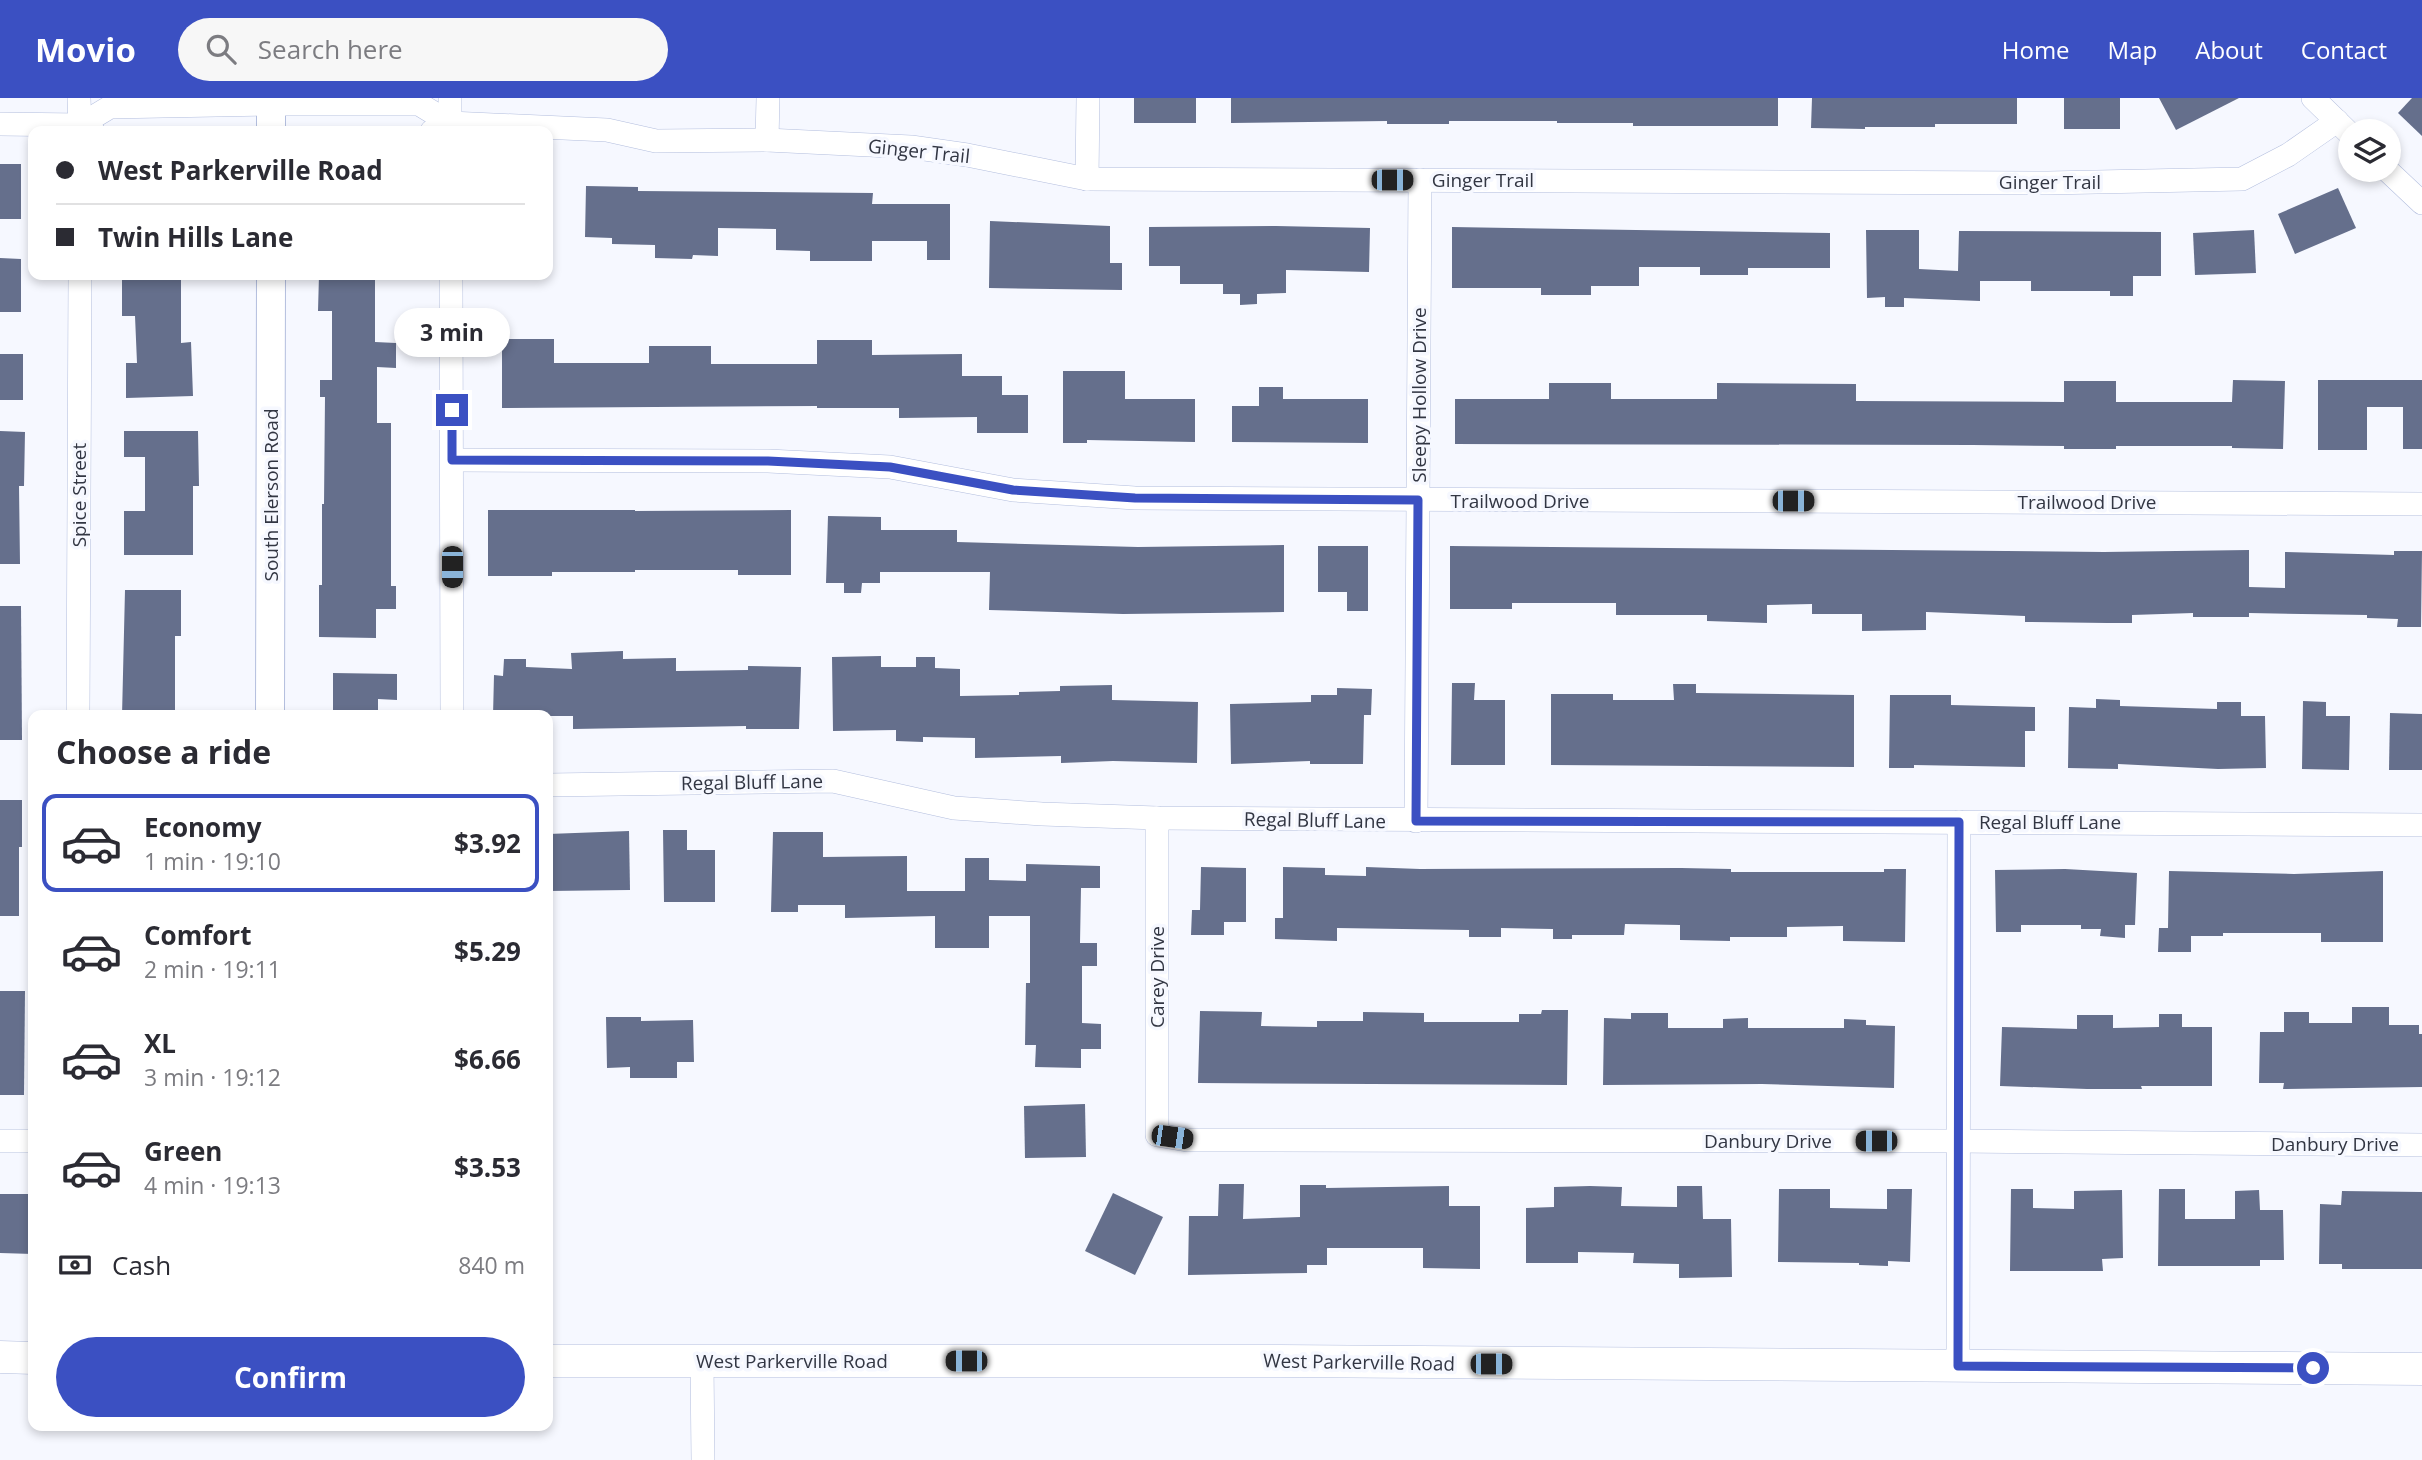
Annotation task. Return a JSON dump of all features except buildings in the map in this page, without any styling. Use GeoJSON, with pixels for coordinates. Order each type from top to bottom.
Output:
{"type":"FeatureCollection","features":[{"type":"Feature","properties":{"kind":"main road"},"geometry":{"type":"LineString","coordinates":[[0,1357],[28,1357]]}},
{"type":"Feature","properties":{"kind":"main road","name":"West Parkerville Road"},"geometry":{"type":"LineString","coordinates":[[553,1362],[1280,1361],[2422,1369]]}},
{"type":"Feature","properties":{"kind":"street"},"geometry":{"type":"LineString","coordinates":[[79,98],[84,126]]}},
{"type":"Feature","properties":{"kind":"street"},"geometry":{"type":"LineString","coordinates":[[445,126],[450,98]]}},
{"type":"Feature","properties":{"kind":"street"},"geometry":{"type":"LineString","coordinates":[[767,140],[768,98]]}},
{"type":"Feature","properties":{"kind":"street"},"geometry":{"type":"LineString","coordinates":[[1087,179],[1088,98]]}},
{"type":"Feature","properties":{"kind":"street"},"geometry":{"type":"LineString","coordinates":[[2313,98],[2338,121]]}},
{"type":"Feature","properties":{"kind":"street","name":"Ginger Trail"},"geometry":{"type":"LineString","coordinates":[[88,126],[110,107],[271,111],[419,104],[441,126]]}},
{"type":"Feature","properties":{"kind":"street"},"geometry":{"type":"LineString","coordinates":[[0,124],[34,126]]}},
{"type":"Feature","properties":{"kind":"street","name":"Ginger Trail"},"geometry":{"type":"LineString","coordinates":[[553,130],[607,130],[656,141],[767,140],[911,147],[967,155],[1087,179],[2048,183],[2242,179],[2338,130]]}},
{"type":"Feature","properties":{"kind":"street","name":"Sleepy Hollow Drive"},"geometry":{"type":"LineString","coordinates":[[1416,821],[1420,180]]}},
{"type":"Feature","properties":{"kind":"street"},"geometry":{"type":"LineString","coordinates":[[2400,182],[2422,203]]}},
{"type":"Feature","properties":{"kind":"street","name":"Spice Street"},"geometry":{"type":"LineString","coordinates":[[78,710],[79,280]]}},
{"type":"Feature","properties":{"kind":"street","name":"South Elerson Road"},"geometry":{"type":"LineString","coordinates":[[270,710],[271,280]]}},
{"type":"Feature","properties":{"kind":"street"},"geometry":{"type":"LineString","coordinates":[[452,280],[452,710]]}},
{"type":"Feature","properties":{"kind":"street","name":"Trailwood Drive"},"geometry":{"type":"LineString","coordinates":[[452,460],[768,461],[890,467],[1013,490],[1135,498],[2422,504]]}},
{"type":"Feature","properties":{"kind":"street","name":"Regal Bluff Lane"},"geometry":{"type":"LineString","coordinates":[[553,785],[833,781],[954,808],[1157,818],[2422,825]]}},
{"type":"Feature","properties":{"kind":"street","name":"Carey Drive"},"geometry":{"type":"LineString","coordinates":[[1157,818],[1157,1135]]}},
{"type":"Feature","properties":{"kind":"street"},"geometry":{"type":"LineString","coordinates":[[1958,1366],[1959,822]]}},
{"type":"Feature","properties":{"kind":"street","name":"Danbury Drive"},"geometry":{"type":"LineString","coordinates":[[1157,1135],[1187,1140],[1958,1141],[2422,1145]]}},
{"type":"Feature","properties":{"kind":"street"},"geometry":{"type":"LineString","coordinates":[[0,1141],[28,1141]]}},
{"type":"Feature","properties":{"kind":"street"},"geometry":{"type":"LineString","coordinates":[[702,1362],[703,1460]]}},
{"type":"Feature","properties":{"kind":"route"},"geometry":{"type":"LineString","coordinates":[[452,410],[452,460],[768,461],[890,467],[1013,490],[1135,498],[1418,500],[1416,821],[1959,822],[1958,1366],[2313,1368]]}}]}
